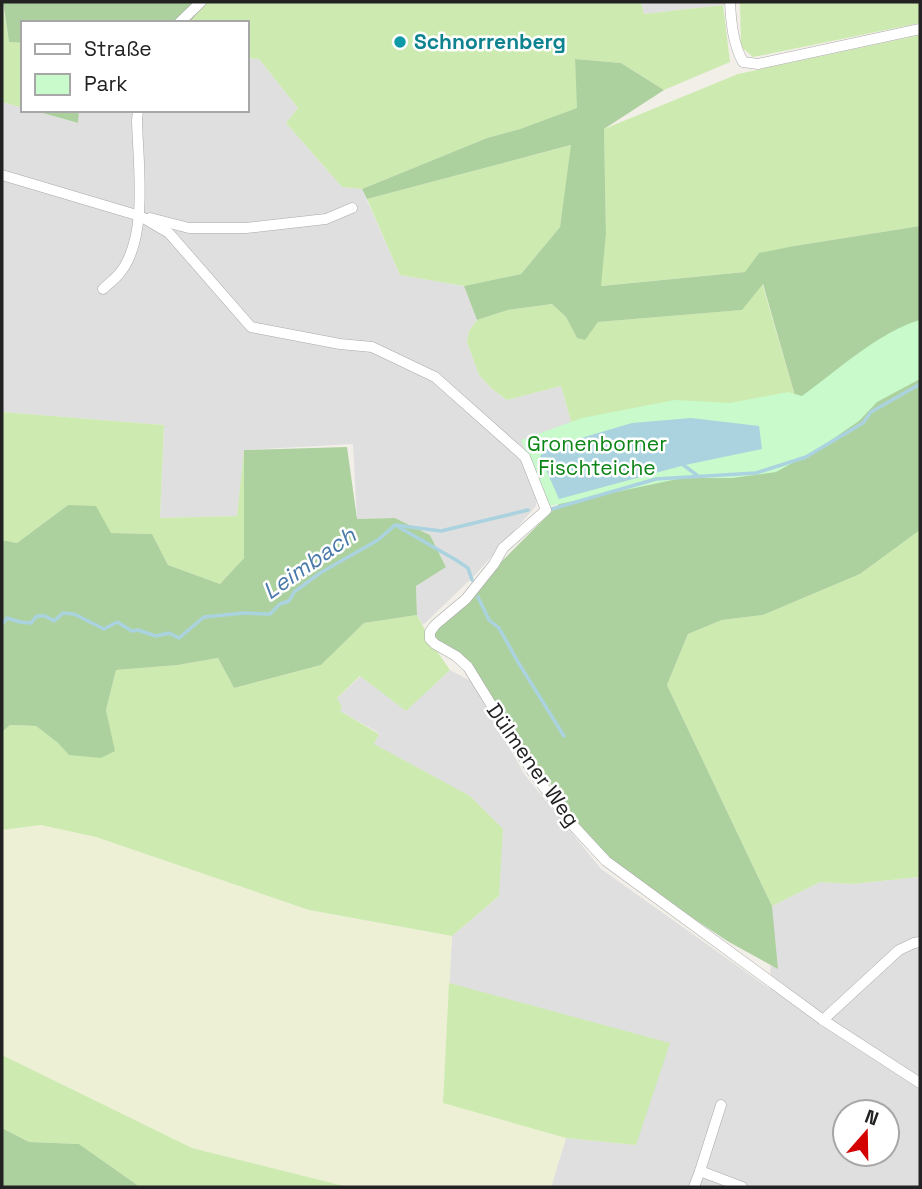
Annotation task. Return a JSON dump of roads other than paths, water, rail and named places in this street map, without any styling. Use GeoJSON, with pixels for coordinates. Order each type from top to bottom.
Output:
{"type":"FeatureCollection","features":[{"type":"Feature","properties":{"kind":"street"},"geometry":{"type":"LineString","coordinates":[[181,21],[201,2]]}},
{"type":"Feature","properties":{"kind":"street"},"geometry":{"type":"LineString","coordinates":[[730,2],[737,52],[743,62],[758,64],[920,29]]}},
{"type":"Feature","properties":{"kind":"street"},"geometry":{"type":"LineString","coordinates":[[103,289],[120,273],[131,251],[139,216],[138,112]]}},
{"type":"Feature","properties":{"kind":"street"},"geometry":{"type":"LineString","coordinates":[[2,175],[189,228],[246,228],[326,219],[352,208]]}},
{"type":"Feature","properties":{"kind":"street","name":"Dülmener Weg"},"geometry":{"type":"LineString","coordinates":[[139,216],[169,233],[251,327],[340,344],[372,347],[435,377],[526,457],[545,509],[503,548],[494,564],[466,598],[435,625],[430,632],[430,639],[468,667],[532,771],[569,821],[607,861],[823,1020],[920,1083]]}},
{"type":"Feature","properties":{"kind":"street"},"geometry":{"type":"LineString","coordinates":[[823,1020],[899,950],[920,942]]}},
{"type":"Feature","properties":{"kind":"street"},"geometry":{"type":"LineString","coordinates":[[694,1187],[721,1105]]}},
{"type":"Feature","properties":{"kind":"street"},"geometry":{"type":"LineString","coordinates":[[700,1171],[741,1187]]}},
{"type":"Feature","properties":{"kind":"water"},"geometry":{"type":"Polygon","coordinates":[[[691,418],[759,426],[762,449],[685,465],[559,499],[540,456],[547,449],[632,423],[691,418]]]}},
{"type":"Feature","properties":{"kind":"waterway","name":"Leimbach"},"geometry":{"type":"LineString","coordinates":[[552,509],[656,479],[756,473],[806,457],[863,423],[871,412],[920,384]]}},
{"type":"Feature","properties":{"kind":"waterway","name":"Leimbach"},"geometry":{"type":"LineString","coordinates":[[682,464],[698,476]]}},
{"type":"Feature","properties":{"kind":"waterway","name":"Leimbach"},"geometry":{"type":"LineString","coordinates":[[2,624],[7,618],[31,623],[37,616],[45,616],[54,621],[63,613],[74,614],[104,629],[117,622],[132,631],[138,630],[156,636],[169,633],[179,638],[204,617],[244,613],[270,614],[320,573],[378,540],[395,525],[441,531],[528,510]]}},
{"type":"Feature","properties":{"kind":"waterway"},"geometry":{"type":"LineString","coordinates":[[397,526],[468,568],[472,580]]}},
{"type":"Feature","properties":{"kind":"waterway"},"geometry":{"type":"LineString","coordinates":[[478,597],[489,620],[499,628],[564,736]]}},
{"type":"Feature","properties":{"kind":"place","name":"Schnorrenberg"},"geometry":{"type":"Point","coordinates":[400,42]}},
{"type":"Feature","properties":{"kind":"park label","name":"Gronenborner Fischteiche"},"geometry":{"type":"Point","coordinates":[597,456]}}]}
